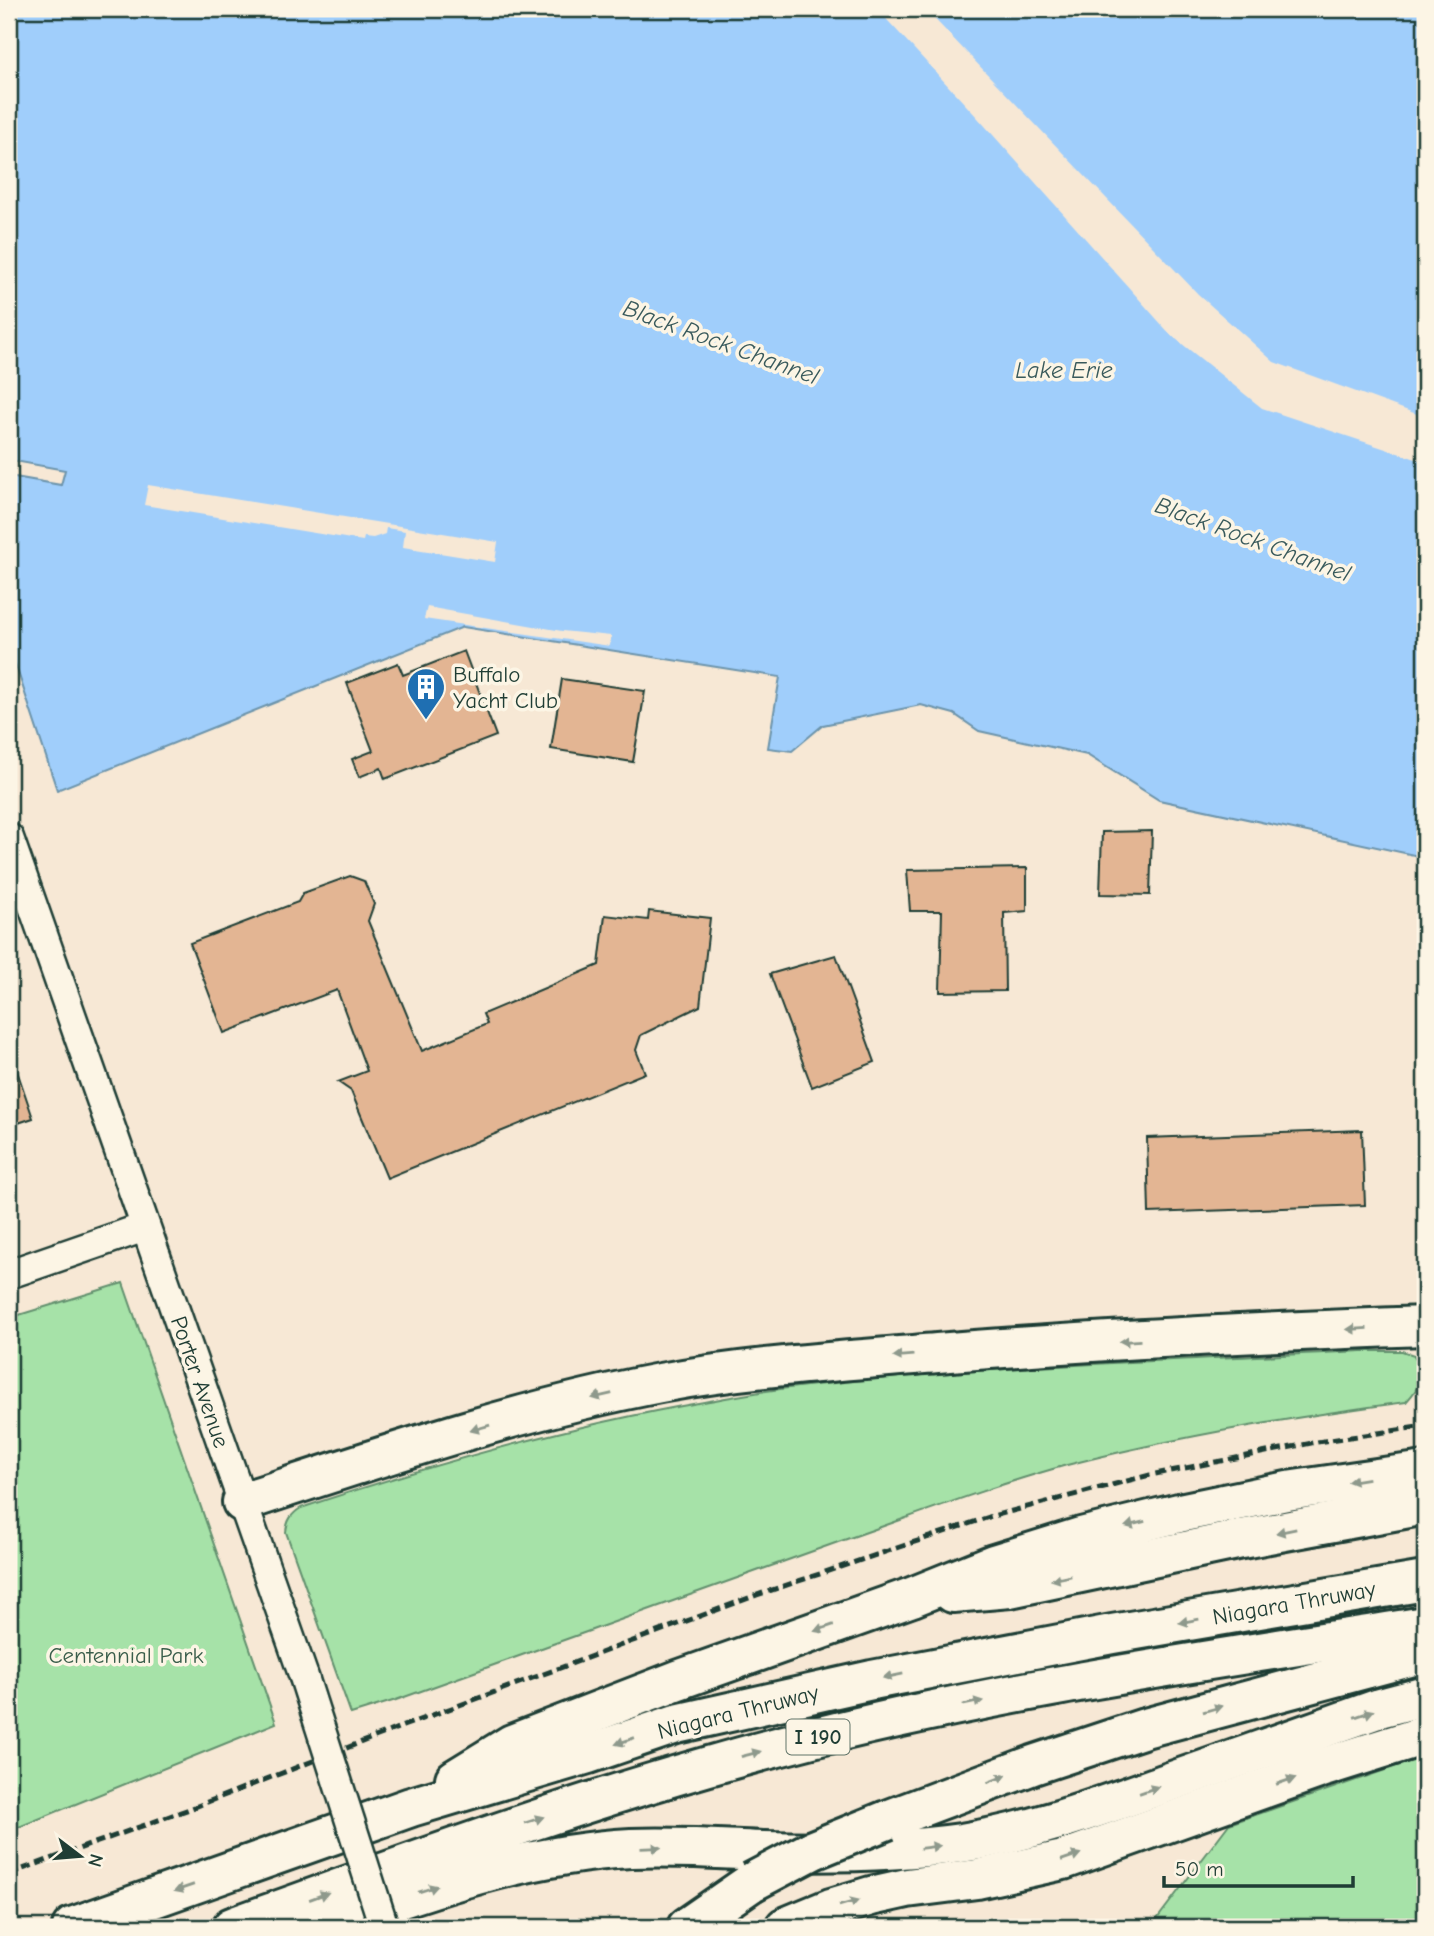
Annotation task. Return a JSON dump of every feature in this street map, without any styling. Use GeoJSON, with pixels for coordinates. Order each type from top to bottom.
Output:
{"type":"FeatureCollection","features":[{"type":"Feature","properties":{"kind":"highway"},"geometry":{"type":"LineString","coordinates":[[242,1502],[401,1451],[546,1409],[659,1384],[751,1368],[1038,1346],[1425,1326]]}},
{"type":"Feature","properties":{"kind":"highway"},"geometry":{"type":"LineString","coordinates":[[411,1807],[512,1744],[678,1680],[912,1597],[994,1564],[1081,1537],[1167,1516],[1287,1491],[1425,1471]]}},
{"type":"Feature","properties":{"kind":"highway"},"geometry":{"type":"LineString","coordinates":[[912,1597],[1010,1588],[1242,1539],[1425,1505]]}},
{"type":"Feature","properties":{"kind":"highway","name":"Niagara Thruway"},"geometry":{"type":"LineString","coordinates":[[72,1927],[411,1807],[588,1754],[676,1724],[771,1701],[1112,1634],[1425,1581]]}},
{"type":"Feature","properties":{"kind":"highway","name":"Niagara Thruway"},"geometry":{"type":"LineString","coordinates":[[232,1927],[612,1794],[788,1744],[955,1707],[1102,1679],[1290,1646],[1425,1626]]}},
{"type":"Feature","properties":{"kind":"highway"},"geometry":{"type":"LineString","coordinates":[[687,1927],[752,1882],[813,1850],[1033,1765],[1145,1728],[1425,1653]]}},
{"type":"Feature","properties":{"kind":"highway"},"geometry":{"type":"LineString","coordinates":[[317,1927],[468,1876],[562,1855],[629,1848],[690,1847],[764,1851],[915,1849],[995,1837],[1054,1823],[1380,1708],[1425,1696]]}},
{"type":"Feature","properties":{"kind":"highway"},"geometry":{"type":"LineString","coordinates":[[785,1927],[831,1908],[871,1896],[907,1888],[977,1879],[1063,1860],[1312,1771],[1425,1735]]}},
{"type":"Feature","properties":{"kind":"street","name":"Porter Avenue"},"geometry":{"type":"LineString","coordinates":[[9,838],[304,1677],[384,1927]]}},
{"type":"Feature","properties":{"kind":"street"},"geometry":{"type":"LineString","coordinates":[[9,1274],[145,1227]]}},
{"type":"Feature","properties":{"kind":"green space","name":"Centennial Park"},"geometry":{"type":"Polygon","coordinates":[[[123,1283],[276,1723],[9,1831],[9,1318],[123,1283]]]}},
{"type":"Feature","properties":{"kind":"green space"},"geometry":{"type":"Polygon","coordinates":[[[1402,1351],[1414,1355],[1420,1380],[1406,1402],[1193,1436],[1039,1473],[351,1714],[286,1532],[290,1518],[301,1508],[450,1461],[601,1422],[757,1392],[1003,1369],[1402,1351]]]}},
{"type":"Feature","properties":{"kind":"green space"},"geometry":{"type":"Polygon","coordinates":[[[1417,1759],[1425,1760],[1425,1927],[1140,1927],[1154,1923],[1229,1824],[1417,1759]]]}},
{"type":"Feature","properties":{"kind":"water","name":"Lake Erie"},"geometry":{"type":"Polygon","coordinates":[[[9,9],[1425,9],[1425,831],[1417,830],[1423,857],[1159,800],[1087,755],[979,731],[954,714],[921,705],[823,725],[792,751],[768,748],[780,677],[463,627],[57,790],[9,645],[9,476],[61,485],[65,470],[9,460],[9,9]]]}},
{"type":"Feature","properties":{"kind":"pier"},"geometry":{"type":"Polygon","coordinates":[[[877,9],[925,9],[1198,294],[1274,362],[1425,417],[1425,462],[1262,408],[1171,335],[877,9]]]}},
{"type":"Feature","properties":{"kind":"pier"},"geometry":{"type":"Polygon","coordinates":[[[148,485],[498,542],[495,562],[403,547],[405,531],[386,528],[385,534],[373,538],[364,537],[363,541],[144,505],[148,485]]]}},
{"type":"Feature","properties":{"kind":"pier"},"geometry":{"type":"Polygon","coordinates":[[[427,607],[562,631],[611,636],[610,646],[424,619],[427,607]]]}},
{"type":"Feature","properties":{"kind":"building","name":"Buffalo Yacht Club"},"geometry":{"type":"Polygon","coordinates":[[[464,651],[496,736],[385,779],[381,768],[359,777],[352,759],[373,751],[347,683],[398,663],[403,675],[464,651]]]}},
{"type":"Feature","properties":{"kind":"building"},"geometry":{"type":"Polygon","coordinates":[[[562,679],[645,691],[633,762],[551,749],[562,679]]]}},
{"type":"Feature","properties":{"kind":"building"},"geometry":{"type":"Polygon","coordinates":[[[1152,831],[1150,895],[1100,894],[1102,832],[1152,831]]]}},
{"type":"Feature","properties":{"kind":"building"},"geometry":{"type":"Polygon","coordinates":[[[1027,868],[1027,911],[1004,913],[1005,991],[940,992],[942,911],[910,911],[907,870],[1027,868]]]}},
{"type":"Feature","properties":{"kind":"building"},"geometry":{"type":"Polygon","coordinates":[[[350,876],[364,881],[374,904],[368,921],[422,1051],[487,1024],[483,1014],[599,965],[605,915],[648,920],[649,911],[710,918],[700,1006],[641,1035],[636,1050],[645,1073],[387,1178],[351,1091],[338,1082],[367,1071],[337,990],[224,1033],[190,943],[298,902],[303,893],[350,876]]]}},
{"type":"Feature","properties":{"kind":"building"},"geometry":{"type":"Polygon","coordinates":[[[836,955],[875,1062],[812,1087],[770,974],[836,955]]]}},
{"type":"Feature","properties":{"kind":"building"},"geometry":{"type":"Polygon","coordinates":[[[12,1056],[33,1118],[9,1126],[9,1057],[12,1056]]]}},
{"type":"Feature","properties":{"kind":"building"},"geometry":{"type":"Polygon","coordinates":[[[1362,1130],[1365,1205],[1149,1213],[1147,1138],[1362,1130]]]}},
{"type":"Feature","properties":{"kind":"railway"},"geometry":{"type":"LineString","coordinates":[[9,1874],[192,1808],[403,1726],[757,1595],[989,1517],[1150,1475],[1317,1442],[1425,1426]]}},
{"type":"Feature","properties":{"kind":"place","name":"Buffalo Yacht Club"},"geometry":{"type":"Point","coordinates":[426,721]}},
{"type":"Feature","properties":{"kind":"water label","name":"Black Rock Channel"},"geometry":{"type":"Point","coordinates":[721,342]}},
{"type":"Feature","properties":{"kind":"water label","name":"Black Rock Channel"},"geometry":{"type":"Point","coordinates":[1253,539]}}]}
